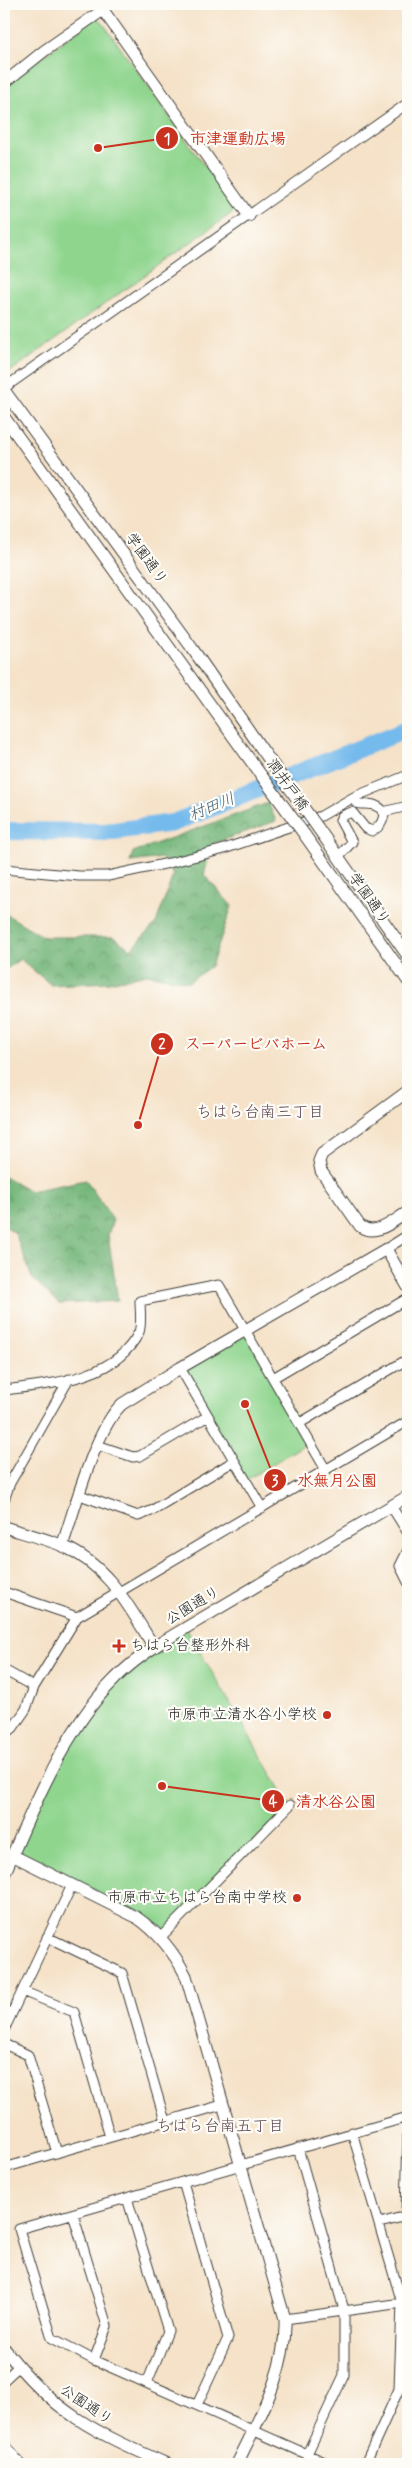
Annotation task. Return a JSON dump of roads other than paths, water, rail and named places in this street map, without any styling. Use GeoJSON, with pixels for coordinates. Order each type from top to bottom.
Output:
{"type":"FeatureCollection","features":[{"type":"Feature","properties":{"kind":"street"},"geometry":{"type":"LineString","coordinates":[[4,83],[44,51],[103,10],[249,216]]}},
{"type":"Feature","properties":{"kind":"street"},"geometry":{"type":"LineString","coordinates":[[4,389],[408,103]]}},
{"type":"Feature","properties":{"kind":"street","name":"学園通り"},"geometry":{"type":"LineString","coordinates":[[4,389],[192,648],[261,748]]}},
{"type":"Feature","properties":{"kind":"street","name":"潤井戸橋"},"geometry":{"type":"LineString","coordinates":[[4,417],[304,834]]}},
{"type":"Feature","properties":{"kind":"street","name":"潤井戸橋"},"geometry":{"type":"LineString","coordinates":[[261,748],[318,828]]}},
{"type":"Feature","properties":{"kind":"street"},"geometry":{"type":"LineString","coordinates":[[4,868],[79,876],[108,876],[221,850],[321,816],[354,797],[408,775]]}},
{"type":"Feature","properties":{"kind":"street"},"geometry":{"type":"LineString","coordinates":[[338,856],[352,842],[340,820],[342,816],[352,812],[365,828],[372,831],[378,828],[384,820],[383,812],[377,806],[356,803],[354,797]]}},
{"type":"Feature","properties":{"kind":"street"},"geometry":{"type":"LineString","coordinates":[[383,812],[408,806]]}},
{"type":"Feature","properties":{"kind":"street","name":"学園通り"},"geometry":{"type":"LineString","coordinates":[[318,828],[408,956]]}},
{"type":"Feature","properties":{"kind":"street","name":"学園通り"},"geometry":{"type":"LineString","coordinates":[[304,834],[408,981]]}},
{"type":"Feature","properties":{"kind":"street"},"geometry":{"type":"LineString","coordinates":[[408,1091],[322,1154],[319,1161],[321,1171],[360,1226],[367,1231],[375,1231],[408,1212]]}},
{"type":"Feature","properties":{"kind":"street"},"geometry":{"type":"LineString","coordinates":[[62,1546],[109,1418],[122,1404],[244,1330],[408,1236]]}},
{"type":"Feature","properties":{"kind":"street"},"geometry":{"type":"LineString","coordinates":[[386,1249],[408,1287]]}},
{"type":"Feature","properties":{"kind":"street"},"geometry":{"type":"LineString","coordinates":[[4,1390],[49,1385],[105,1366],[119,1358],[139,1332],[140,1302],[219,1285],[326,1470]]}},
{"type":"Feature","properties":{"kind":"street"},"geometry":{"type":"LineString","coordinates":[[272,1378],[408,1298]]}},
{"type":"Feature","properties":{"kind":"street"},"geometry":{"type":"LineString","coordinates":[[300,1424],[408,1359]]}},
{"type":"Feature","properties":{"kind":"street"},"geometry":{"type":"LineString","coordinates":[[180,1368],[262,1508]]}},
{"type":"Feature","properties":{"kind":"street"},"geometry":{"type":"LineString","coordinates":[[4,1500],[10,1484],[68,1379]]}},
{"type":"Feature","properties":{"kind":"street"},"geometry":{"type":"LineString","coordinates":[[98,1445],[133,1457],[140,1456],[208,1416]]}},
{"type":"Feature","properties":{"kind":"street"},"geometry":{"type":"LineString","coordinates":[[4,1735],[13,1728],[26,1709],[34,1687],[77,1618],[408,1421]]}},
{"type":"Feature","properties":{"kind":"street"},"geometry":{"type":"LineString","coordinates":[[80,1494],[138,1516],[151,1511],[234,1461]]}},
{"type":"Feature","properties":{"kind":"street","name":"公園通り"},"geometry":{"type":"LineString","coordinates":[[4,1875],[12,1854],[54,1767],[93,1704],[113,1680],[154,1647],[408,1496]]}},
{"type":"Feature","properties":{"kind":"street"},"geometry":{"type":"LineString","coordinates":[[391,1506],[408,1533]]}},
{"type":"Feature","properties":{"kind":"street"},"geometry":{"type":"LineString","coordinates":[[4,1527],[62,1546],[95,1566],[121,1592],[154,1647]]}},
{"type":"Feature","properties":{"kind":"street"},"geometry":{"type":"LineString","coordinates":[[408,1550],[400,1566],[408,1582]]}},
{"type":"Feature","properties":{"kind":"street"},"geometry":{"type":"LineString","coordinates":[[4,1592],[77,1618]]}},
{"type":"Feature","properties":{"kind":"street"},"geometry":{"type":"LineString","coordinates":[[4,1670],[34,1687]]}},
{"type":"Feature","properties":{"kind":"street"},"geometry":{"type":"LineString","coordinates":[[160,1938],[290,1805]]}},
{"type":"Feature","properties":{"kind":"street"},"geometry":{"type":"LineString","coordinates":[[12,1854],[136,1917],[160,1938],[186,1976],[285,2319],[285,2336],[279,2370],[254,2430],[237,2464]]}},
{"type":"Feature","properties":{"kind":"street"},"geometry":{"type":"LineString","coordinates":[[4,2030],[72,1885]]}},
{"type":"Feature","properties":{"kind":"street"},"geometry":{"type":"LineString","coordinates":[[47,1938],[122,1973],[165,2121]]}},
{"type":"Feature","properties":{"kind":"street"},"geometry":{"type":"LineString","coordinates":[[22,1991],[74,2012],[110,2137]]}},
{"type":"Feature","properties":{"kind":"street"},"geometry":{"type":"LineString","coordinates":[[4,2044],[28,2055],[57,2153]]}},
{"type":"Feature","properties":{"kind":"street"},"geometry":{"type":"LineString","coordinates":[[4,2168],[222,2105]]}},
{"type":"Feature","properties":{"kind":"street"},"geometry":{"type":"LineString","coordinates":[[329,2464],[94,2360],[52,2338],[19,2229],[408,2117]]}},
{"type":"Feature","properties":{"kind":"street"},"geometry":{"type":"LineString","coordinates":[[380,2223],[406,2216],[408,2126]]}},
{"type":"Feature","properties":{"kind":"street"},"geometry":{"type":"LineString","coordinates":[[352,2132],[402,2303],[399,2389],[365,2464]]}},
{"type":"Feature","properties":{"kind":"street"},"geometry":{"type":"LineString","coordinates":[[298,2148],[344,2310],[344,2375],[307,2454]]}},
{"type":"Feature","properties":{"kind":"street"},"geometry":{"type":"LineString","coordinates":[[183,2182],[228,2338],[197,2405]]}},
{"type":"Feature","properties":{"kind":"street"},"geometry":{"type":"LineString","coordinates":[[126,2198],[168,2330],[147,2383]]}},
{"type":"Feature","properties":{"kind":"street"},"geometry":{"type":"LineString","coordinates":[[73,2214],[107,2326],[94,2360]]}},
{"type":"Feature","properties":{"kind":"street"},"geometry":{"type":"LineString","coordinates":[[285,2319],[402,2303]]}},
{"type":"Feature","properties":{"kind":"street","name":"公園通り"},"geometry":{"type":"LineString","coordinates":[[4,2348],[34,2386],[74,2418],[110,2438],[168,2464]]}},
{"type":"Feature","properties":{"kind":"street"},"geometry":{"type":"LineString","coordinates":[[4,2380],[18,2368]]}},
{"type":"Feature","properties":{"kind":"street"},"geometry":{"type":"LineString","coordinates":[[4,2444],[21,2464]]}},
{"type":"Feature","properties":{"kind":"waterway","name":"村田川"},"geometry":{"type":"LineString","coordinates":[[4,831],[106,832],[173,823],[408,729]]}},
{"type":"Feature","properties":{"kind":"place","name":"市津運動広場"},"geometry":{"type":"Point","coordinates":[98,148]}},
{"type":"Feature","properties":{"kind":"place","name":"スーパービバホーム"},"geometry":{"type":"Point","coordinates":[138,1125]}},
{"type":"Feature","properties":{"kind":"place","name":"水無月公園"},"geometry":{"type":"Point","coordinates":[245,1404]}},
{"type":"Feature","properties":{"kind":"place","name":"ちはら台整形外科"},"geometry":{"type":"Point","coordinates":[119,1646]}},
{"type":"Feature","properties":{"kind":"place","name":"市原市立清水谷小学校"},"geometry":{"type":"Point","coordinates":[327,1715]}},
{"type":"Feature","properties":{"kind":"place","name":"清水谷公園"},"geometry":{"type":"Point","coordinates":[162,1786]}},
{"type":"Feature","properties":{"kind":"place","name":"市原市立ちはら台南中学校"},"geometry":{"type":"Point","coordinates":[297,1898]}},
{"type":"Feature","properties":{"kind":"district","name":"ちはら台南三丁目"},"geometry":{"type":"Point","coordinates":[260,1112]}},
{"type":"Feature","properties":{"kind":"district","name":"ちはら台南五丁目"},"geometry":{"type":"Point","coordinates":[220,2126]}}]}
